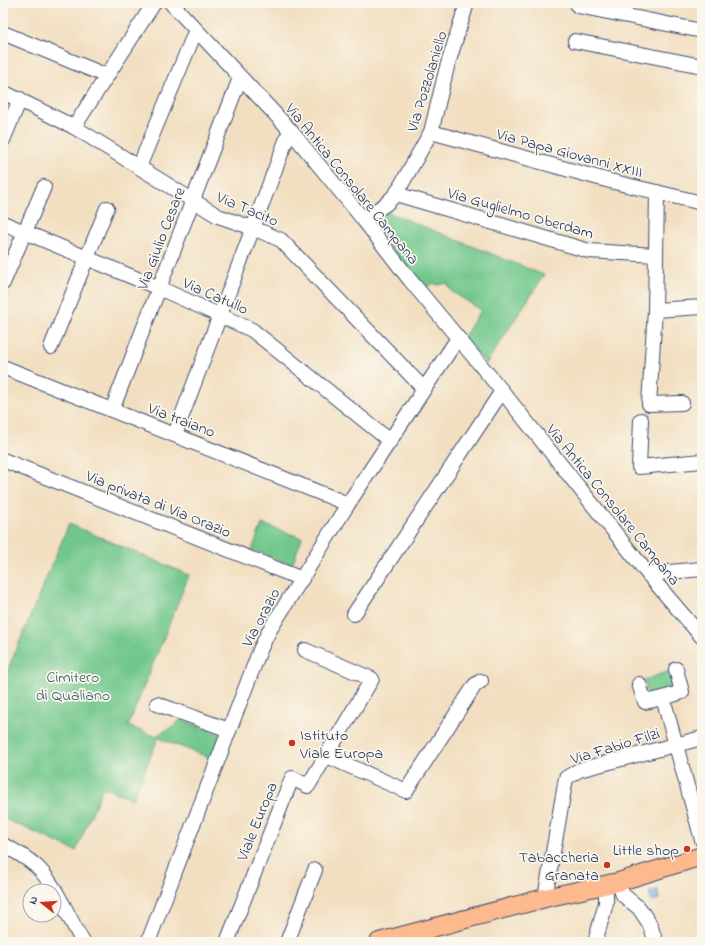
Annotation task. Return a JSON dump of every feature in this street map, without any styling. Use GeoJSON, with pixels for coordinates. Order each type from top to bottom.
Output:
{"type":"FeatureCollection","features":[{"type":"Feature","properties":{"kind":"main road"},"geometry":{"type":"LineString","coordinates":[[380,942],[545,898],[612,883],[702,856]]}},
{"type":"Feature","properties":{"kind":"street"},"geometry":{"type":"LineString","coordinates":[[74,127],[154,3]]}},
{"type":"Feature","properties":{"kind":"street","name":"Via Antica Consolare Campana"},"geometry":{"type":"LineString","coordinates":[[171,3],[290,130],[363,218],[410,280],[502,391],[648,574],[702,637]]}},
{"type":"Feature","properties":{"kind":"street","name":"Via Pozzolaniello"},"geometry":{"type":"LineString","coordinates":[[363,218],[386,204],[396,194],[431,132],[447,68],[467,3]]}},
{"type":"Feature","properties":{"kind":"street"},"geometry":{"type":"LineString","coordinates":[[578,6],[702,30]]}},
{"type":"Feature","properties":{"kind":"street"},"geometry":{"type":"LineString","coordinates":[[139,167],[196,30]]}},
{"type":"Feature","properties":{"kind":"street"},"geometry":{"type":"LineString","coordinates":[[3,33],[107,76]]}},
{"type":"Feature","properties":{"kind":"street"},"geometry":{"type":"LineString","coordinates":[[574,41],[702,66]]}},
{"type":"Feature","properties":{"kind":"street","name":"Via Giulio Cesare"},"geometry":{"type":"LineString","coordinates":[[112,410],[240,78]]}},
{"type":"Feature","properties":{"kind":"street","name":"Via Tacito"},"geometry":{"type":"LineString","coordinates":[[3,92],[20,99],[74,127],[218,216],[253,228],[281,240],[424,389]]}},
{"type":"Feature","properties":{"kind":"street"},"geometry":{"type":"LineString","coordinates":[[3,140],[20,99]]}},
{"type":"Feature","properties":{"kind":"street"},"geometry":{"type":"LineString","coordinates":[[175,434],[290,130]]}},
{"type":"Feature","properties":{"kind":"street","name":"Via Papa Giovanni XXIII"},"geometry":{"type":"LineString","coordinates":[[431,132],[610,181],[702,202]]}},
{"type":"Feature","properties":{"kind":"street"},"geometry":{"type":"LineString","coordinates":[[3,283],[44,187]]}},
{"type":"Feature","properties":{"kind":"street"},"geometry":{"type":"LineString","coordinates":[[657,192],[655,310],[649,404],[682,403]]}},
{"type":"Feature","properties":{"kind":"street","name":"Via Guglielmo Oberdam"},"geometry":{"type":"LineString","coordinates":[[396,194],[589,251],[656,255]]}},
{"type":"Feature","properties":{"kind":"street"},"geometry":{"type":"LineString","coordinates":[[51,347],[107,208]]}},
{"type":"Feature","properties":{"kind":"street","name":"Via Catullo"},"geometry":{"type":"LineString","coordinates":[[3,223],[158,288],[252,330],[390,441]]}},
{"type":"Feature","properties":{"kind":"street"},"geometry":{"type":"LineString","coordinates":[[655,310],[702,307]]}},
{"type":"Feature","properties":{"kind":"street","name":"Via orazio"},"geometry":{"type":"LineString","coordinates":[[148,942],[260,650],[269,631],[348,504],[458,338]]}},
{"type":"Feature","properties":{"kind":"street","name":"Via traiano"},"geometry":{"type":"LineString","coordinates":[[3,367],[175,434],[348,504]]}},
{"type":"Feature","properties":{"kind":"street"},"geometry":{"type":"LineString","coordinates":[[354,614],[502,391]]}},
{"type":"Feature","properties":{"kind":"street"},"geometry":{"type":"LineString","coordinates":[[641,420],[639,467],[702,461]]}},
{"type":"Feature","properties":{"kind":"street","name":"Via privata di Via Orazio"},"geometry":{"type":"LineString","coordinates":[[3,460],[302,579]]}},
{"type":"Feature","properties":{"kind":"street"},"geometry":{"type":"LineString","coordinates":[[648,574],[702,569]]}},
{"type":"Feature","properties":{"kind":"street","name":"Viale Europa"},"geometry":{"type":"LineString","coordinates":[[227,942],[292,778],[308,786],[372,679],[305,650]]}},
{"type":"Feature","properties":{"kind":"street"},"geometry":{"type":"LineString","coordinates":[[639,684],[645,702],[682,692],[676,669]]}},
{"type":"Feature","properties":{"kind":"street"},"geometry":{"type":"LineString","coordinates":[[327,756],[406,791],[475,685],[482,681]]}},
{"type":"Feature","properties":{"kind":"street"},"geometry":{"type":"LineString","coordinates":[[663,698],[702,840]]}},
{"type":"Feature","properties":{"kind":"street"},"geometry":{"type":"LineString","coordinates":[[158,704],[229,730]]}},
{"type":"Feature","properties":{"kind":"street","name":"Via Fabio Filzi"},"geometry":{"type":"LineString","coordinates":[[545,898],[566,778],[579,770],[702,738]]}},
{"type":"Feature","properties":{"kind":"street"},"geometry":{"type":"LineString","coordinates":[[3,844],[26,857],[38,867],[50,882],[83,942]]}},
{"type":"Feature","properties":{"kind":"street"},"geometry":{"type":"LineString","coordinates":[[287,942],[315,870]]}},
{"type":"Feature","properties":{"kind":"street"},"geometry":{"type":"LineString","coordinates":[[595,942],[612,883]]}},
{"type":"Feature","properties":{"kind":"street"},"geometry":{"type":"LineString","coordinates":[[612,883],[623,895],[639,908],[649,923],[654,936],[654,942]]}},
{"type":"Feature","properties":{"kind":"green space"},"geometry":{"type":"Polygon","coordinates":[[[385,211],[544,275],[486,364],[463,338],[481,310],[451,291],[447,283],[437,285],[434,283],[423,289],[373,225],[385,211]]]}},
{"type":"Feature","properties":{"kind":"green space","name":"Cimitero di Qualiano"},"geometry":{"type":"Polygon","coordinates":[[[69,524],[189,575],[128,726],[157,737],[159,734],[176,725],[180,719],[223,736],[213,759],[158,738],[133,799],[103,787],[76,851],[3,818],[3,681],[69,524]]]}},
{"type":"Feature","properties":{"kind":"green space"},"geometry":{"type":"Polygon","coordinates":[[[262,524],[302,538],[292,565],[252,550],[262,524]]]}},
{"type":"Feature","properties":{"kind":"green space"},"geometry":{"type":"Polygon","coordinates":[[[670,671],[675,690],[649,697],[644,680],[670,671]]]}},
{"type":"Feature","properties":{"kind":"water"},"geometry":{"type":"Polygon","coordinates":[[[658,889],[659,899],[651,902],[649,892],[658,889]]]}},
{"type":"Feature","properties":{"kind":"place","name":"Istituto Viale Europa"},"geometry":{"type":"Point","coordinates":[292,743]}},
{"type":"Feature","properties":{"kind":"place","name":"Little shop"},"geometry":{"type":"Point","coordinates":[687,849]}},
{"type":"Feature","properties":{"kind":"place","name":"Tabaccheria Granata"},"geometry":{"type":"Point","coordinates":[607,865]}}]}
